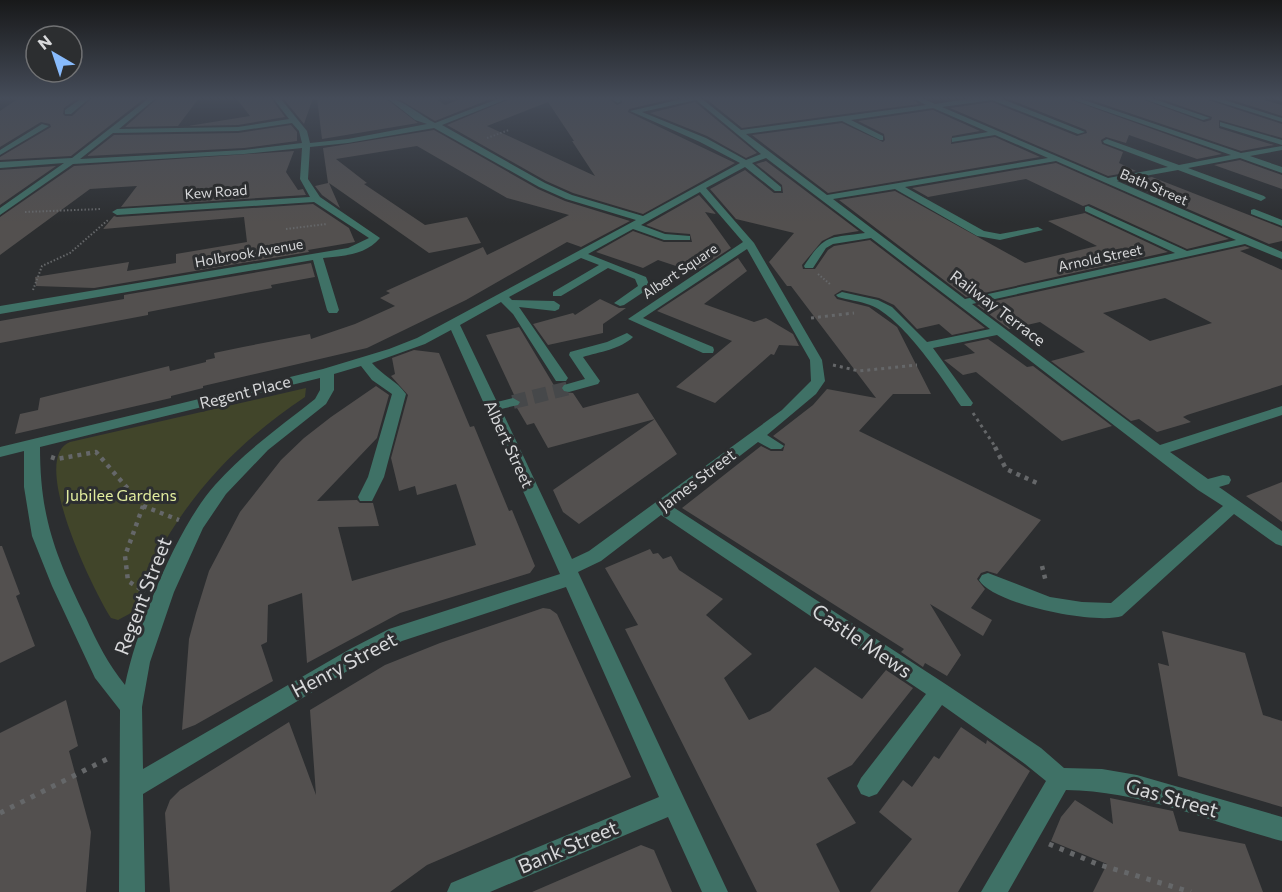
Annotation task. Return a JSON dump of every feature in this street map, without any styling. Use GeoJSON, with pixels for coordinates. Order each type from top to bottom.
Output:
{"type":"FeatureCollection","features":[{"type":"Feature","properties":{"kind":"street"},"geometry":{"type":"LineString","coordinates":[[0,153],[22,140]]}},
{"type":"Feature","properties":{"kind":"street"},"geometry":{"type":"LineString","coordinates":[[0,212],[101,140]]}},
{"type":"Feature","properties":{"kind":"street"},"geometry":{"type":"LineString","coordinates":[[304,140],[304,179],[316,199]]}},
{"type":"Feature","properties":{"kind":"street"},"geometry":{"type":"LineString","coordinates":[[0,165],[305,147],[349,140]]}},
{"type":"Feature","properties":{"kind":"street"},"geometry":{"type":"LineString","coordinates":[[459,140],[542,185],[569,196],[644,219]]}},
{"type":"Feature","properties":{"kind":"street"},"geometry":{"type":"LineString","coordinates":[[702,140],[746,163],[777,189]]}},
{"type":"Feature","properties":{"kind":"street","name":"Railway Terrace"},"geometry":{"type":"LineString","coordinates":[[748,140],[1204,486],[1282,540]]}},
{"type":"Feature","properties":{"kind":"street","name":"Bath Street"},"geometry":{"type":"LineString","coordinates":[[1010,140],[1282,256]]}},
{"type":"Feature","properties":{"kind":"street"},"geometry":{"type":"LineString","coordinates":[[1193,140],[1282,170]]}},
{"type":"Feature","properties":{"kind":"street"},"geometry":{"type":"LineString","coordinates":[[1107,141],[1261,198]]}},
{"type":"Feature","properties":{"kind":"street"},"geometry":{"type":"LineString","coordinates":[[1105,180],[1282,148]]}},
{"type":"Feature","properties":{"kind":"street"},"geometry":{"type":"LineString","coordinates":[[452,323],[505,299],[580,254],[757,157],[768,154]]}},
{"type":"Feature","properties":{"kind":"street"},"geometry":{"type":"LineString","coordinates":[[825,198],[1056,159]]}},
{"type":"Feature","properties":{"kind":"street"},"geometry":{"type":"LineString","coordinates":[[898,187],[981,234],[1000,237],[1038,230]]}},
{"type":"Feature","properties":{"kind":"street"},"geometry":{"type":"LineString","coordinates":[[701,188],[749,243],[816,360]]}},
{"type":"Feature","properties":{"kind":"street","name":"Kew Road"},"geometry":{"type":"LineString","coordinates":[[117,212],[316,199]]}},
{"type":"Feature","properties":{"kind":"street","name":"Holbrook Avenue"},"geometry":{"type":"LineString","coordinates":[[0,310],[316,256],[362,247],[373,241],[375,238],[316,199]]}},
{"type":"Feature","properties":{"kind":"street"},"geometry":{"type":"LineString","coordinates":[[1088,208],[1186,254]]}},
{"type":"Feature","properties":{"kind":"street"},"geometry":{"type":"LineString","coordinates":[[1254,212],[1282,223]]}},
{"type":"Feature","properties":{"kind":"street"},"geometry":{"type":"LineString","coordinates":[[633,225],[664,237],[686,238]]}},
{"type":"Feature","properties":{"kind":"street"},"geometry":{"type":"LineString","coordinates":[[1105,230],[1124,225]]}},
{"type":"Feature","properties":{"kind":"street"},"geometry":{"type":"LineString","coordinates":[[809,266],[822,246],[830,242],[873,235]]}},
{"type":"Feature","properties":{"kind":"street","name":"Arnold Street"},"geometry":{"type":"LineString","coordinates":[[962,303],[1245,241]]}},
{"type":"Feature","properties":{"kind":"street","name":"Albert Square"},"geometry":{"type":"LineString","coordinates":[[708,350],[634,319],[749,243]]}},
{"type":"Feature","properties":{"kind":"street"},"geometry":{"type":"LineString","coordinates":[[1265,249],[1282,245]]}},
{"type":"Feature","properties":{"kind":"street"},"geometry":{"type":"LineString","coordinates":[[580,254],[634,273],[643,282],[644,287],[620,303]]}},
{"type":"Feature","properties":{"kind":"street"},"geometry":{"type":"LineString","coordinates":[[316,256],[333,310]]}},
{"type":"Feature","properties":{"kind":"street"},"geometry":{"type":"LineString","coordinates":[[557,294],[608,264]]}},
{"type":"Feature","properties":{"kind":"street"},"geometry":{"type":"LineString","coordinates":[[842,295],[874,302],[888,310],[939,363],[966,403]]}},
{"type":"Feature","properties":{"kind":"street"},"geometry":{"type":"LineString","coordinates":[[505,299],[554,304],[555,307]]}},
{"type":"Feature","properties":{"kind":"street"},"geometry":{"type":"LineString","coordinates":[[505,299],[565,383],[593,381],[575,355],[611,345],[627,337]]}},
{"type":"Feature","properties":{"kind":"street","name":"Regent Place"},"geometry":{"type":"LineString","coordinates":[[0,452],[32,448],[365,362],[422,340],[452,323]]}},
{"type":"Feature","properties":{"kind":"street","name":"Albert Street"},"geometry":{"type":"LineString","coordinates":[[452,323],[457,329],[715,892]]}},
{"type":"Feature","properties":{"kind":"street"},"geometry":{"type":"LineString","coordinates":[[924,346],[999,331]]}},
{"type":"Feature","properties":{"kind":"street","name":"James Street"},"geometry":{"type":"LineString","coordinates":[[569,573],[595,556],[797,404],[818,381],[816,360]]}},
{"type":"Feature","properties":{"kind":"street"},"geometry":{"type":"LineString","coordinates":[[365,362],[377,377],[399,394],[376,477],[366,497]]}},
{"type":"Feature","properties":{"kind":"street","name":"Regent Street"},"geometry":{"type":"LineString","coordinates":[[132,892],[131,707],[140,662],[165,592],[195,526],[220,490],[263,447],[321,401],[327,390],[327,372]]}},
{"type":"Feature","properties":{"kind":"street"},"geometry":{"type":"LineString","coordinates":[[492,407],[513,402]]}},
{"type":"Feature","properties":{"kind":"street"},"geometry":{"type":"LineString","coordinates":[[1158,451],[1282,410]]}},
{"type":"Feature","properties":{"kind":"street"},"geometry":{"type":"LineString","coordinates":[[756,435],[776,446]]}},
{"type":"Feature","properties":{"kind":"street"},"geometry":{"type":"LineString","coordinates":[[32,448],[32,487],[41,536],[61,586],[102,672],[131,707]]}},
{"type":"Feature","properties":{"kind":"street"},"geometry":{"type":"LineString","coordinates":[[1204,486],[1223,480]]}},
{"type":"Feature","properties":{"kind":"street"},"geometry":{"type":"LineString","coordinates":[[988,580],[1015,594],[1047,606],[1090,612],[1115,611],[1233,506]]}},
{"type":"Feature","properties":{"kind":"street","name":"Castle Mews"},"geometry":{"type":"LineString","coordinates":[[661,507],[940,692],[1033,756],[1060,779]]}},
{"type":"Feature","properties":{"kind":"street","name":"Henry Street"},"geometry":{"type":"LineString","coordinates":[[133,787],[357,654],[396,635],[569,573]]}},
{"type":"Feature","properties":{"kind":"street"},"geometry":{"type":"LineString","coordinates":[[869,786],[940,692]]}},
{"type":"Feature","properties":{"kind":"street"},"geometry":{"type":"LineString","coordinates":[[994,892],[1060,779]]}},
{"type":"Feature","properties":{"kind":"street","name":"Gas Street"},"geometry":{"type":"LineString","coordinates":[[1060,779],[1116,782],[1179,797],[1253,822],[1282,829]]}},
{"type":"Feature","properties":{"kind":"street","name":"Bank Street"},"geometry":{"type":"LineString","coordinates":[[460,892],[675,802]]}},
{"type":"Feature","properties":{"kind":"path"},"geometry":{"type":"LineString","coordinates":[[0,212],[109,209],[117,212],[80,246],[42,266],[27,305]]}},
{"type":"Feature","properties":{"kind":"path"},"geometry":{"type":"LineString","coordinates":[[286,229],[350,221]]}},
{"type":"Feature","properties":{"kind":"path"},"geometry":{"type":"LineString","coordinates":[[809,266],[842,295]]}},
{"type":"Feature","properties":{"kind":"path"},"geometry":{"type":"LineString","coordinates":[[793,320],[888,310]]}},
{"type":"Feature","properties":{"kind":"path"},"geometry":{"type":"LineString","coordinates":[[816,360],[859,371],[939,363]]}},
{"type":"Feature","properties":{"kind":"path"},"geometry":{"type":"LineString","coordinates":[[966,403],[992,440],[1006,469],[1037,483]]}},
{"type":"Feature","properties":{"kind":"path"},"geometry":{"type":"LineString","coordinates":[[32,448],[57,459],[96,452],[143,506],[195,526]]}},
{"type":"Feature","properties":{"kind":"path"},"geometry":{"type":"LineString","coordinates":[[143,506],[125,556],[128,581],[144,592],[165,592]]}},
{"type":"Feature","properties":{"kind":"path"},"geometry":{"type":"LineString","coordinates":[[0,813],[130,747]]}},
{"type":"Feature","properties":{"kind":"path"},"geometry":{"type":"LineString","coordinates":[[1027,833],[1097,864],[1191,892]]}},
{"type":"Feature","properties":{"kind":"green space","name":"Jubilee Gardens"},"geometry":{"type":"Polygon","coordinates":[[[306,388],[305,397],[248,441],[200,491],[161,548],[131,613],[118,620],[111,618],[79,555],[68,526],[56,473],[59,453],[70,442],[306,388]]]}},
{"type":"Feature","properties":{"kind":"building"},"geometry":{"type":"Polygon","coordinates":[[[0,140],[12,140],[0,147],[0,140]]]}},
{"type":"Feature","properties":{"kind":"building"},"geometry":{"type":"Polygon","coordinates":[[[30,140],[92,140],[71,156],[0,160],[0,157],[30,140]]]}},
{"type":"Feature","properties":{"kind":"building"},"geometry":{"type":"Polygon","coordinates":[[[108,140],[297,140],[244,148],[87,156],[108,140]]]}},
{"type":"Feature","properties":{"kind":"building"},"geometry":{"type":"Polygon","coordinates":[[[375,140],[451,140],[538,189],[565,201],[630,221],[581,247],[567,242],[466,300],[367,348],[203,386],[203,388],[171,396],[171,398],[15,434],[20,414],[38,410],[40,398],[169,366],[170,371],[206,362],[206,360],[215,358],[214,353],[310,334],[311,339],[355,324],[395,306],[380,298],[390,293],[386,291],[483,247],[487,255],[569,215],[507,198],[417,146],[336,159],[367,183],[364,184],[425,225],[467,217],[481,243],[429,253],[329,183],[340,208],[322,195],[315,186],[328,183],[323,148],[375,140]]]}},
{"type":"Feature","properties":{"kind":"building"},"geometry":{"type":"Polygon","coordinates":[[[473,140],[516,140],[595,176],[573,140],[686,140],[735,163],[643,214],[573,193],[546,181],[473,140]]]}},
{"type":"Feature","properties":{"kind":"building"},"geometry":{"type":"Polygon","coordinates":[[[713,140],[741,140],[757,153],[746,158],[713,140]]]}},
{"type":"Feature","properties":{"kind":"building"},"geometry":{"type":"Polygon","coordinates":[[[758,140],[878,140],[883,142],[885,140],[952,140],[951,144],[978,140],[1001,140],[1040,157],[828,193],[758,140]]]}},
{"type":"Feature","properties":{"kind":"building"},"geometry":{"type":"Polygon","coordinates":[[[1023,140],[1102,140],[1102,144],[1123,152],[1119,163],[1136,171],[1108,176],[1023,140]]]}},
{"type":"Feature","properties":{"kind":"building"},"geometry":{"type":"Polygon","coordinates":[[[1142,140],[1182,140],[1222,154],[1197,159],[1142,140]]]}},
{"type":"Feature","properties":{"kind":"building"},"geometry":{"type":"Polygon","coordinates":[[[1208,140],[1257,140],[1274,145],[1241,151],[1208,140]]]}},
{"type":"Feature","properties":{"kind":"building"},"geometry":{"type":"Polygon","coordinates":[[[294,151],[286,172],[298,190],[303,189],[306,195],[121,207],[137,186],[90,189],[0,255],[0,217],[74,166],[294,151]]]}},
{"type":"Feature","properties":{"kind":"building"},"geometry":{"type":"Polygon","coordinates":[[[1240,160],[1282,175],[1282,189],[1214,165],[1240,160]]]}},
{"type":"Feature","properties":{"kind":"building"},"geometry":{"type":"Polygon","coordinates":[[[766,161],[859,231],[834,235],[822,241],[802,265],[803,269],[815,269],[828,250],[834,246],[870,240],[985,328],[952,335],[939,324],[917,329],[894,305],[879,298],[842,290],[834,295],[837,299],[869,307],[897,327],[931,394],[893,394],[859,431],[1041,520],[997,574],[987,571],[981,573],[977,579],[985,589],[971,608],[992,620],[983,636],[930,604],[961,655],[947,676],[925,663],[923,667],[901,652],[904,649],[682,508],[761,446],[771,451],[783,451],[785,444],[773,436],[813,405],[827,389],[876,398],[791,286],[787,286],[769,262],[794,233],[736,219],[710,189],[745,170],[774,193],[783,193],[782,185],[756,164],[766,161]]]}},
{"type":"Feature","properties":{"kind":"building"},"geometry":{"type":"Polygon","coordinates":[[[1056,163],[1229,239],[1187,249],[1089,204],[1083,206],[1026,179],[928,197],[912,188],[1056,163]]]}},
{"type":"Feature","properties":{"kind":"building"},"geometry":{"type":"Polygon","coordinates":[[[56,166],[0,205],[0,170],[56,166]]]}},
{"type":"Feature","properties":{"kind":"building"},"geometry":{"type":"Polygon","coordinates":[[[1152,177],[1282,228],[1282,241],[1269,244],[1125,182],[1152,177]]]}},
{"type":"Feature","properties":{"kind":"building"},"geometry":{"type":"Polygon","coordinates":[[[895,191],[1025,263],[1097,246],[1048,221],[1085,213],[1168,252],[966,297],[839,200],[895,191]]]}},
{"type":"Feature","properties":{"kind":"building"},"geometry":{"type":"Polygon","coordinates":[[[699,195],[716,214],[705,212],[731,248],[694,272],[658,260],[643,268],[596,252],[633,231],[664,242],[692,242],[690,234],[665,232],[646,225],[699,195]]]}},
{"type":"Feature","properties":{"kind":"building"},"geometry":{"type":"Polygon","coordinates":[[[313,204],[349,228],[355,242],[308,250],[309,252],[94,288],[36,286],[35,277],[129,262],[127,271],[176,263],[176,254],[247,242],[244,217],[103,229],[114,216],[313,204]]]}},
{"type":"Feature","properties":{"kind":"building"},"geometry":{"type":"Polygon","coordinates":[[[1245,246],[1250,248],[1240,251],[1282,270],[1282,385],[1187,415],[1183,417],[1191,422],[1157,432],[1139,419],[1131,421],[1051,361],[1085,352],[1040,322],[1009,329],[977,305],[1245,246]],[[1165,298],[1103,313],[1150,341],[1212,323],[1165,298]]]}},
{"type":"Feature","properties":{"kind":"building"},"geometry":{"type":"Polygon","coordinates":[[[738,258],[747,271],[704,304],[754,322],[766,318],[793,334],[799,346],[779,345],[774,355],[771,354],[715,403],[676,387],[732,341],[657,311],[738,258]]]}},
{"type":"Feature","properties":{"kind":"building"},"geometry":{"type":"Polygon","coordinates":[[[311,263],[315,277],[271,285],[272,288],[148,312],[148,315],[0,343],[0,321],[124,299],[124,295],[311,263]]]}},
{"type":"Feature","properties":{"kind":"building"},"geometry":{"type":"Polygon","coordinates":[[[600,299],[619,308],[626,308],[603,324],[603,333],[548,345],[533,324],[573,313],[575,315],[600,299]]]}},
{"type":"Feature","properties":{"kind":"building"},"geometry":{"type":"Polygon","coordinates":[[[519,327],[555,387],[561,385],[562,392],[573,393],[583,408],[638,393],[655,419],[548,448],[534,423],[527,425],[517,408],[522,401],[515,397],[486,335],[519,327]]]}},
{"type":"Feature","properties":{"kind":"building"},"geometry":{"type":"Polygon","coordinates":[[[988,339],[1027,367],[1033,366],[1112,426],[1062,441],[976,372],[963,375],[944,360],[975,353],[964,344],[988,339]]]}},
{"type":"Feature","properties":{"kind":"building"},"geometry":{"type":"Polygon","coordinates":[[[414,350],[439,353],[470,427],[474,426],[509,511],[512,510],[535,566],[530,573],[400,613],[307,663],[302,593],[268,605],[267,642],[261,645],[273,681],[182,730],[189,639],[209,571],[240,512],[281,460],[304,438],[376,386],[389,395],[377,438],[317,501],[357,500],[360,503],[373,503],[379,526],[338,527],[352,581],[476,545],[456,484],[417,495],[415,486],[399,491],[391,458],[408,395],[391,376],[395,374],[392,358],[414,350]]]}},
{"type":"Feature","properties":{"kind":"building"},"geometry":{"type":"Polygon","coordinates":[[[655,419],[677,454],[579,524],[563,512],[553,490],[655,419]]]}},
{"type":"Feature","properties":{"kind":"building"},"geometry":{"type":"Polygon","coordinates":[[[1282,482],[1282,522],[1246,496],[1282,482]]]}},
{"type":"Feature","properties":{"kind":"building"},"geometry":{"type":"Polygon","coordinates":[[[0,546],[2,546],[20,594],[16,596],[35,646],[0,663],[0,546]]]}},
{"type":"Feature","properties":{"kind":"building"},"geometry":{"type":"Polygon","coordinates":[[[650,549],[653,554],[658,553],[663,559],[671,556],[679,570],[723,599],[706,615],[752,654],[724,678],[749,720],[770,711],[815,667],[862,699],[886,670],[913,688],[852,765],[827,778],[856,823],[816,844],[840,892],[757,892],[625,629],[638,625],[605,568],[650,549]]]}},
{"type":"Feature","properties":{"kind":"building"},"geometry":{"type":"Polygon","coordinates":[[[543,608],[550,609],[557,614],[631,777],[427,865],[390,892],[170,892],[165,813],[170,800],[180,790],[289,722],[316,795],[310,710],[385,665],[440,643],[543,608]]]}},
{"type":"Feature","properties":{"kind":"building"},"geometry":{"type":"Polygon","coordinates":[[[1162,631],[1245,653],[1263,715],[1282,721],[1282,807],[1178,776],[1158,663],[1169,666],[1162,631]]]}},
{"type":"Feature","properties":{"kind":"building"},"geometry":{"type":"Polygon","coordinates":[[[66,700],[78,746],[69,751],[91,832],[86,892],[0,892],[0,733],[66,700]]]}},
{"type":"Feature","properties":{"kind":"building"},"geometry":{"type":"Polygon","coordinates":[[[961,727],[986,744],[987,740],[1030,771],[958,892],[870,892],[912,839],[879,812],[903,780],[912,787],[934,756],[939,759],[961,727]]]}},
{"type":"Feature","properties":{"kind":"building"},"geometry":{"type":"Polygon","coordinates":[[[1110,798],[1173,811],[1179,831],[1245,844],[1263,892],[1093,892],[1107,864],[1051,841],[1061,817],[1075,800],[1113,824],[1110,798]]]}},
{"type":"Feature","properties":{"kind":"building"},"geometry":{"type":"Polygon","coordinates":[[[641,845],[654,850],[672,892],[532,892],[641,845]]]}},
{"type":"Feature","properties":{"kind":"tunnel"},"geometry":{"type":"LineString","coordinates":[[513,402],[569,388]]}}]}
